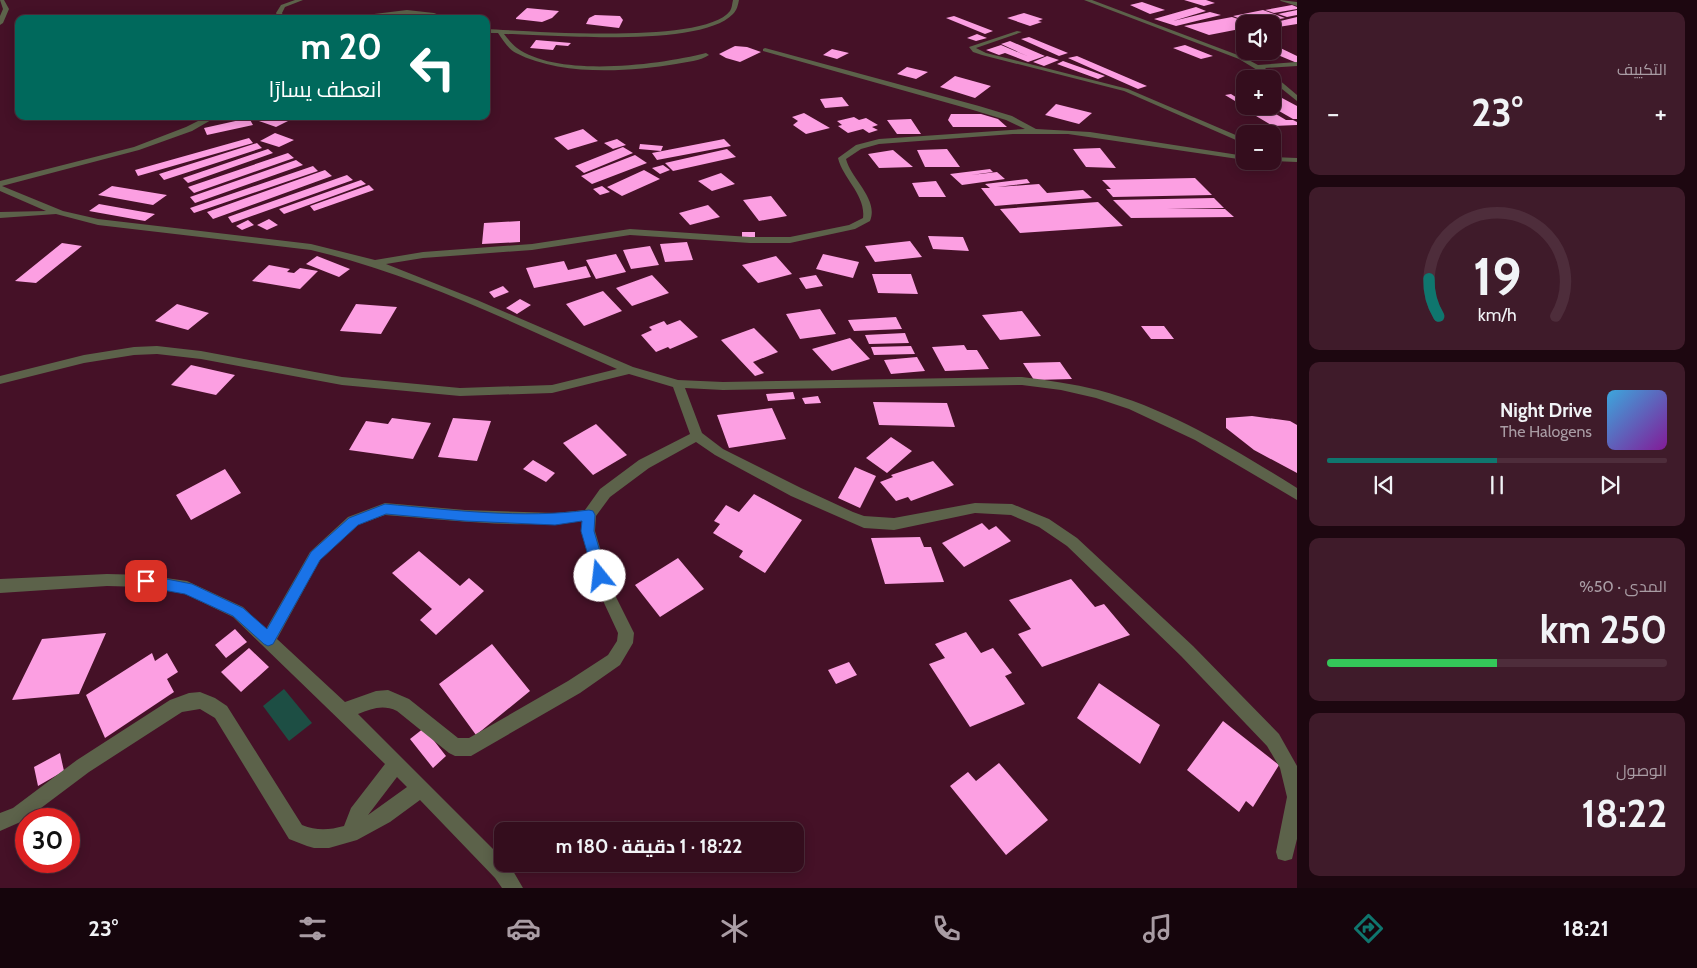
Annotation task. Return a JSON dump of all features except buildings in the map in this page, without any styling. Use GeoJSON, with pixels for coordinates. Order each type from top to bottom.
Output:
{"type":"FeatureCollection","features":[{"type":"Feature","properties":{"kind":"street"},"geometry":{"type":"LineString","coordinates":[[1,0],[6,9],[1,20]]}},
{"type":"Feature","properties":{"kind":"street"},"geometry":{"type":"LineString","coordinates":[[280,15],[279,13],[284,6],[300,0]]}},
{"type":"Feature","properties":{"kind":"street"},"geometry":{"type":"LineString","coordinates":[[490,31],[600,35],[641,35],[676,32],[723,19],[734,10],[736,0]]}},
{"type":"Feature","properties":{"kind":"street"},"geometry":{"type":"LineString","coordinates":[[1087,0],[1217,48],[1258,67],[1297,99]]}},
{"type":"Feature","properties":{"kind":"street"},"geometry":{"type":"LineString","coordinates":[[1283,0],[1297,4]]}},
{"type":"Feature","properties":{"kind":"street"},"geometry":{"type":"LineString","coordinates":[[383,15],[419,12],[437,15]]}},
{"type":"Feature","properties":{"kind":"street"},"geometry":{"type":"LineString","coordinates":[[499,31],[510,45],[518,51],[541,61],[561,65],[665,64],[706,55]]}},
{"type":"Feature","properties":{"kind":"street"},"geometry":{"type":"LineString","coordinates":[[1019,32],[972,47],[975,51],[984,54],[1126,90],[1236,138]]}},
{"type":"Feature","properties":{"kind":"street"},"geometry":{"type":"LineString","coordinates":[[765,50],[984,110],[1008,118],[1034,131]]}},
{"type":"Feature","properties":{"kind":"street"},"geometry":{"type":"LineString","coordinates":[[1258,67],[1297,64]]}},
{"type":"Feature","properties":{"kind":"street"},"geometry":{"type":"LineString","coordinates":[[0,184],[130,150],[195,127],[207,120]]}},
{"type":"Feature","properties":{"kind":"street"},"geometry":{"type":"LineString","coordinates":[[375,263],[422,255],[541,246],[630,232],[750,240],[790,240],[838,231],[859,224],[867,219],[870,212],[867,204],[843,167],[842,158],[848,151],[863,145],[885,142],[1034,131],[1098,135],[1236,157]]}},
{"type":"Feature","properties":{"kind":"street"},"geometry":{"type":"LineString","coordinates":[[1281,158],[1297,160]]}},
{"type":"Feature","properties":{"kind":"street"},"geometry":{"type":"LineString","coordinates":[[0,188],[60,213],[98,222],[311,247],[375,263],[473,302],[629,370],[678,384],[723,386],[1013,381],[1058,384],[1101,394],[1172,422],[1230,453],[1297,496]]}},
{"type":"Feature","properties":{"kind":"street"},"geometry":{"type":"LineString","coordinates":[[0,215],[60,213]]}},
{"type":"Feature","properties":{"kind":"street"},"geometry":{"type":"LineString","coordinates":[[0,380],[84,359],[134,351],[157,350],[342,381],[460,392],[552,389],[629,370]]}},
{"type":"Feature","properties":{"kind":"street"},"geometry":{"type":"LineString","coordinates":[[678,384],[697,436],[719,452],[779,483],[864,522],[894,524],[975,508],[1012,510],[1044,523],[1072,542],[1199,664],[1273,740],[1288,766],[1296,797],[1285,852]]}},
{"type":"Feature","properties":{"kind":"street"},"geometry":{"type":"LineString","coordinates":[[342,712],[376,699],[388,698],[402,705],[455,747],[471,747],[574,687],[614,660],[625,643],[626,633],[605,590],[588,531],[589,515],[605,493],[644,464],[697,436]]}},
{"type":"Feature","properties":{"kind":"street"},"geometry":{"type":"LineString","coordinates":[[268,639],[315,556],[353,522],[385,509],[465,516],[555,519],[589,515]]}},
{"type":"Feature","properties":{"kind":"street"},"geometry":{"type":"LineString","coordinates":[[0,586],[107,580],[146,581],[187,588],[238,612],[373,740],[502,872],[514,888]]}},
{"type":"Feature","properties":{"kind":"street"},"geometry":{"type":"LineString","coordinates":[[0,822],[19,814],[84,766],[188,700],[209,701],[221,712],[283,814],[296,832],[312,839],[332,839],[351,832],[379,818],[420,789]]}},
{"type":"Feature","properties":{"kind":"street"},"geometry":{"type":"LineString","coordinates":[[351,832],[357,814],[396,764]]}},
{"type":"Feature","properties":{"kind":"shaded area"},"geometry":{"type":"Polygon","coordinates":[[[284,689],[312,723],[289,741],[263,706],[284,689]]]}},
{"type":"Feature","properties":{"kind":"route"},"geometry":{"type":"LineString","coordinates":[[146,581],[187,588],[238,612],[268,639],[315,556],[353,522],[385,509],[465,516],[555,519],[589,515],[588,531],[600,576]]}}]}
